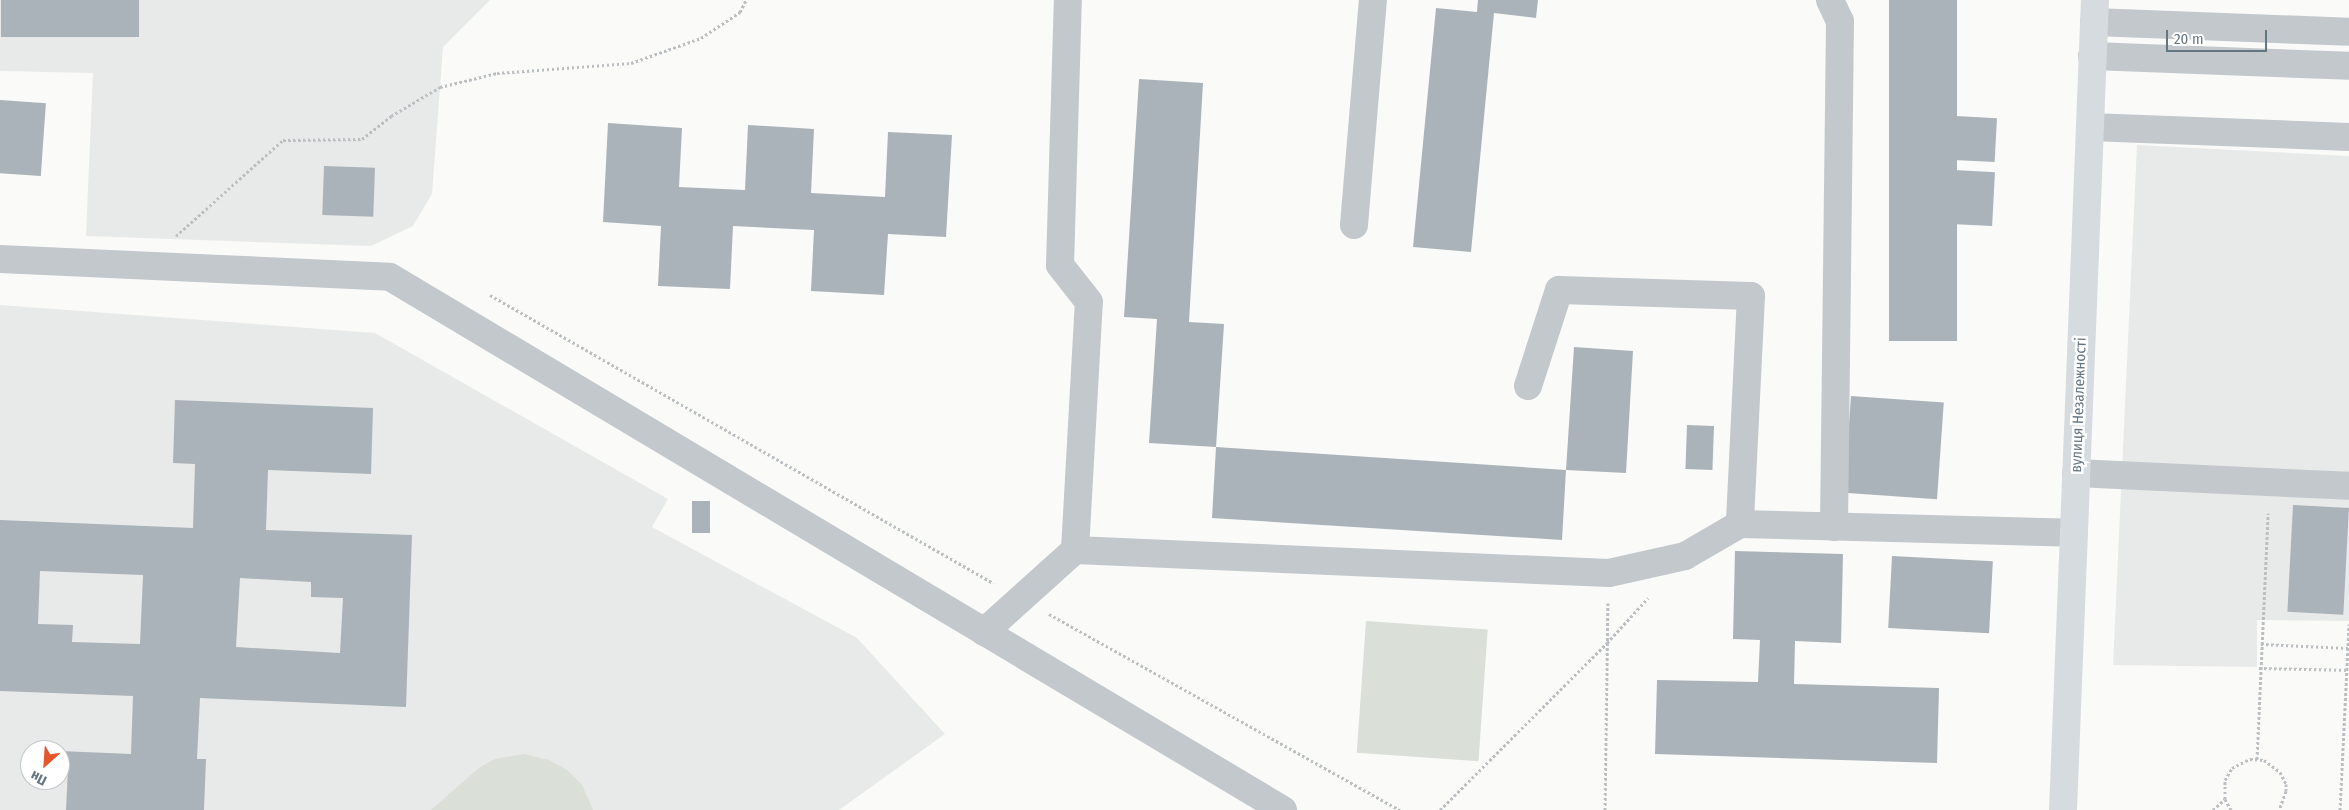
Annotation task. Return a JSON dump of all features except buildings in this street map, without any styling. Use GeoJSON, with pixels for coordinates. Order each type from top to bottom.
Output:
{"type":"FeatureCollection","features":[{"type":"Feature","properties":{"kind":"main road","name":"вулиця Незалежності"},"geometry":{"type":"LineString","coordinates":[[2063,810],[2094,11]]}},
{"type":"Feature","properties":{"kind":"street"},"geometry":{"type":"LineString","coordinates":[[984,632],[1075,550],[1089,302],[1060,265],[1068,0]]}},
{"type":"Feature","properties":{"kind":"street"},"geometry":{"type":"LineString","coordinates":[[1354,225],[1374,0]]}},
{"type":"Feature","properties":{"kind":"street"},"geometry":{"type":"LineString","coordinates":[[1830,0],[1840,21],[1834,527]]}},
{"type":"Feature","properties":{"kind":"street"},"geometry":{"type":"LineString","coordinates":[[2094,11],[2349,32]]}},
{"type":"Feature","properties":{"kind":"street"},"geometry":{"type":"LineString","coordinates":[[2092,56],[2349,66]]}},
{"type":"Feature","properties":{"kind":"street"},"geometry":{"type":"LineString","coordinates":[[2090,126],[2349,137]]}},
{"type":"Feature","properties":{"kind":"street"},"geometry":{"type":"LineString","coordinates":[[0,259],[390,277],[1283,810]]}},
{"type":"Feature","properties":{"kind":"street"},"geometry":{"type":"LineString","coordinates":[[1528,386],[1558,290],[1751,296],[1740,524]]}},
{"type":"Feature","properties":{"kind":"street"},"geometry":{"type":"LineString","coordinates":[[2076,473],[2349,486]]}},
{"type":"Feature","properties":{"kind":"street"},"geometry":{"type":"LineString","coordinates":[[1075,550],[1609,573],[1685,556],[1740,524],[2074,533]]}},
{"type":"Feature","properties":{"kind":"path"},"geometry":{"type":"LineString","coordinates":[[173,239],[283,140],[362,139],[391,116],[440,86],[497,73],[631,63],[701,38],[740,12],[746,0]]}},
{"type":"Feature","properties":{"kind":"path"},"geometry":{"type":"LineString","coordinates":[[490,295],[1021,599],[1400,810]]}},
{"type":"Feature","properties":{"kind":"path"},"geometry":{"type":"LineString","coordinates":[[2257,759],[2259,668],[2268,512]]}},
{"type":"Feature","properties":{"kind":"path"},"geometry":{"type":"LineString","coordinates":[[1605,810],[1609,573]]}},
{"type":"Feature","properties":{"kind":"path"},"geometry":{"type":"LineString","coordinates":[[1440,810],[1607,643],[1653,592]]}},
{"type":"Feature","properties":{"kind":"path"},"geometry":{"type":"LineString","coordinates":[[2340,810],[2349,624]]}},
{"type":"Feature","properties":{"kind":"path"},"geometry":{"type":"LineString","coordinates":[[2261,644],[2348,648]]}},
{"type":"Feature","properties":{"kind":"path"},"geometry":{"type":"LineString","coordinates":[[2259,668],[2348,670]]}},
{"type":"Feature","properties":{"kind":"path"},"geometry":{"type":"LineString","coordinates":[[2231,810],[2224,800],[2223,786],[2228,774],[2243,761],[2257,759],[2276,767],[2283,778],[2285,798],[2279,810]]}},
{"type":"Feature","properties":{"kind":"path"},"geometry":{"type":"LineString","coordinates":[[2213,810],[2224,800]]}},
{"type":"Feature","properties":{"kind":"shaded area"},"geometry":{"type":"Polygon","coordinates":[[[0,0],[490,0],[443,47],[432,194],[413,226],[371,246],[86,236],[93,73],[0,71],[0,0]]]}},
{"type":"Feature","properties":{"kind":"shaded area"},"geometry":{"type":"Polygon","coordinates":[[[2137,145],[2349,156],[2349,621],[2257,620],[2257,667],[2113,665],[2137,145]]]}},
{"type":"Feature","properties":{"kind":"shaded area"},"geometry":{"type":"Polygon","coordinates":[[[0,305],[375,333],[668,499],[652,527],[857,638],[945,734],[839,810],[0,810],[0,305]]]}},
{"type":"Feature","properties":{"kind":"shaded area"},"geometry":{"type":"Polygon","coordinates":[[[1366,621],[1488,630],[1478,761],[1357,753],[1366,621]]]}},
{"type":"Feature","properties":{"kind":"shaded area"},"geometry":{"type":"Polygon","coordinates":[[[524,754],[549,760],[567,770],[582,785],[593,810],[431,810],[480,767],[495,759],[524,754]]]}}]}
